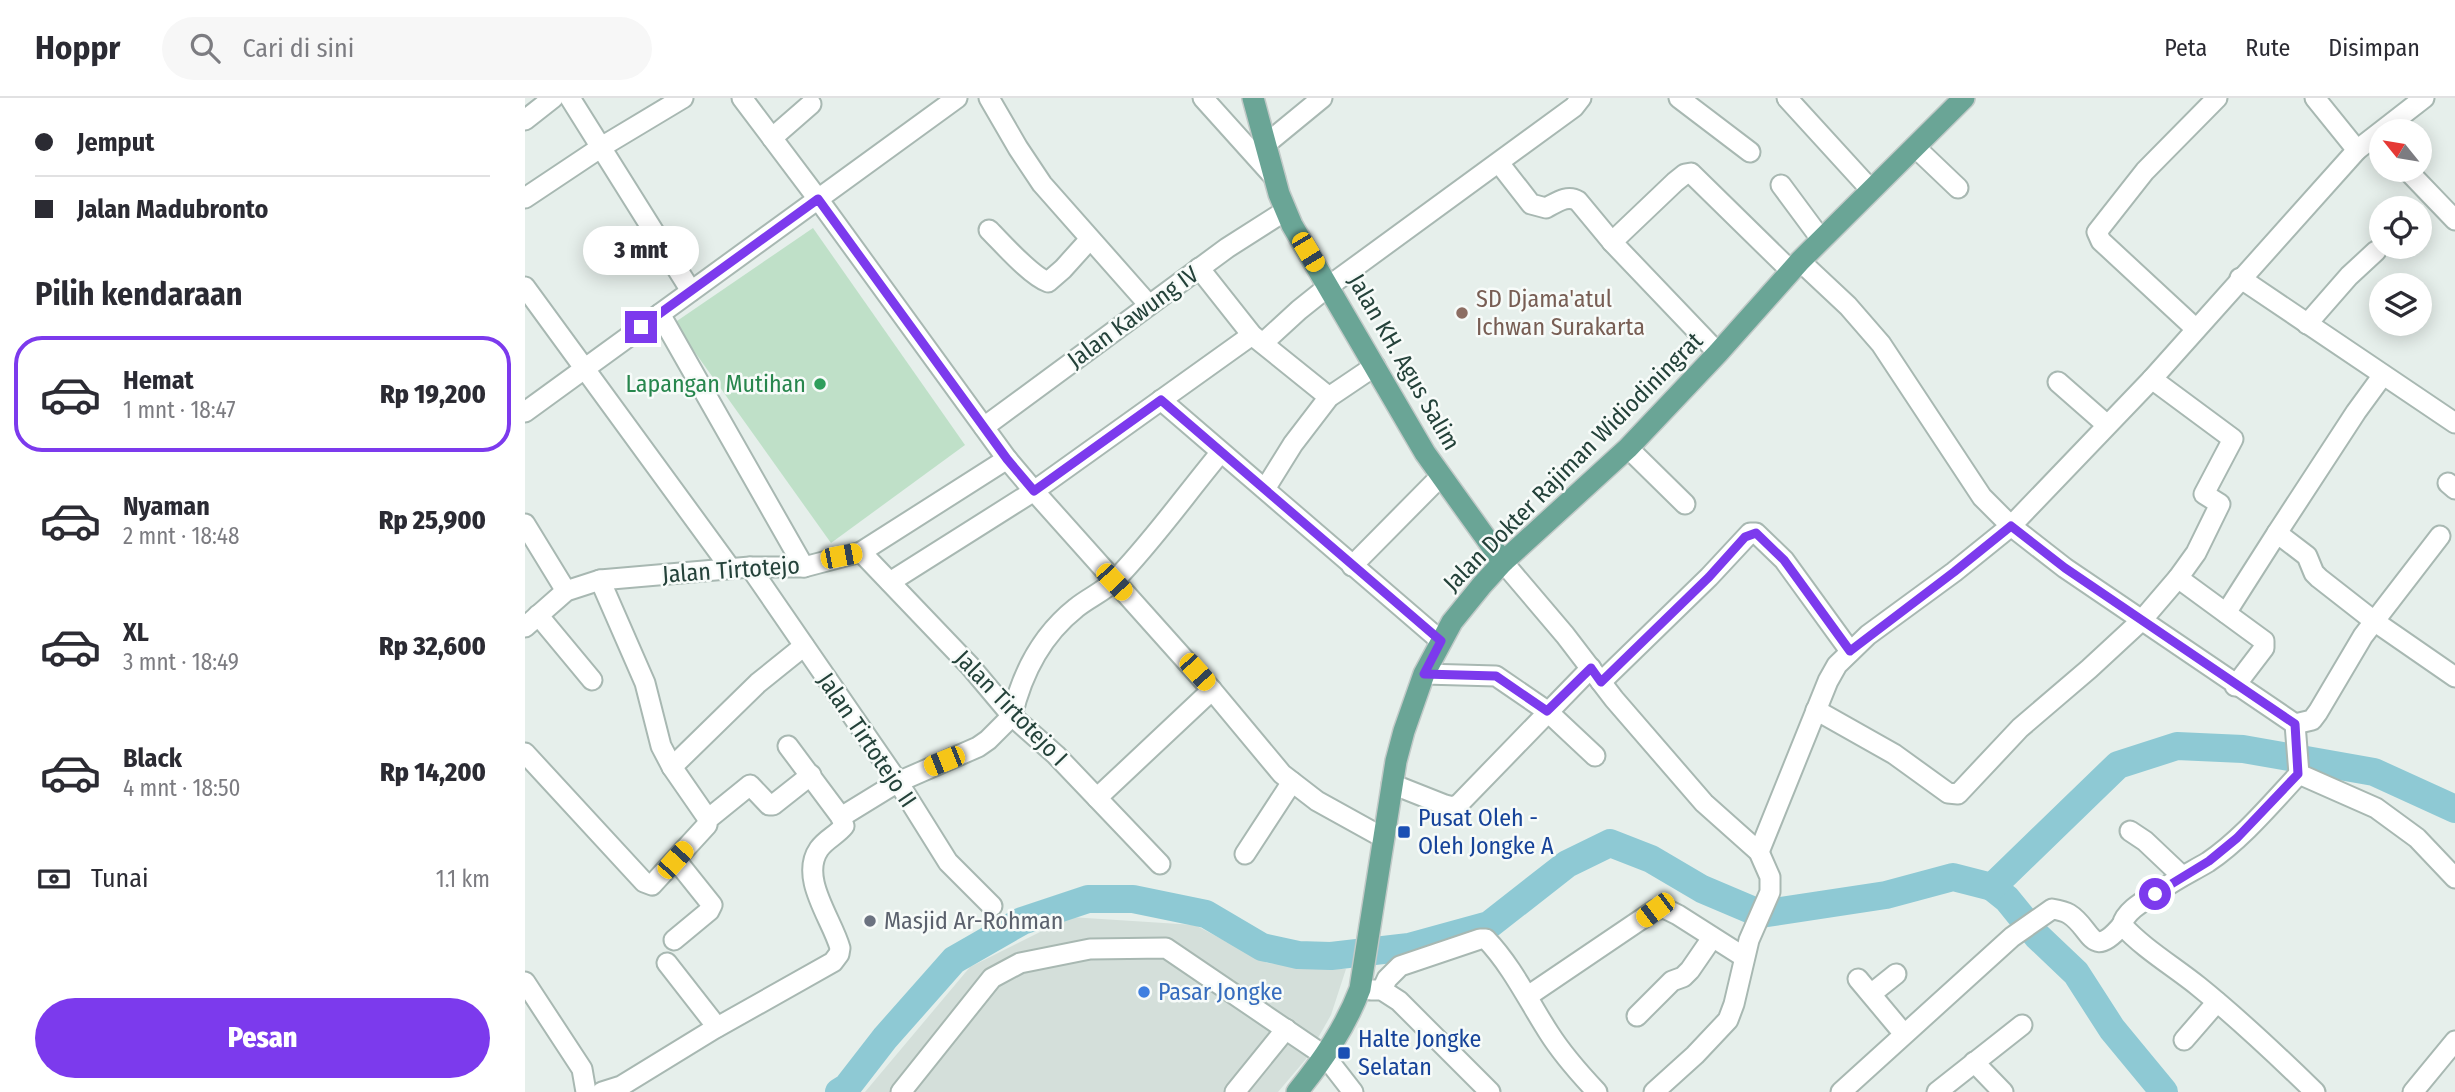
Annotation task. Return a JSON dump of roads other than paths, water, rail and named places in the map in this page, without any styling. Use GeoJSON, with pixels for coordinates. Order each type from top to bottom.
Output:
{"type":"FeatureCollection","features":[{"type":"Feature","properties":{"kind":"main road","name":"Jalan KH. Agus Salim"},"geometry":{"type":"LineString","coordinates":[[1253,98],[1285,211],[1441,476],[1503,562]]}},
{"type":"Feature","properties":{"kind":"main road","name":"Jalan Dokter Rajiman Widiodiningrat"},"geometry":{"type":"LineString","coordinates":[[1297,1092],[1325,1056],[1353,1009],[1361,982],[1382,837],[1404,731],[1424,674],[1462,608],[1503,562],[1628,448],[1719,354],[1795,266],[1964,98]]}},
{"type":"Feature","properties":{"kind":"street"},"geometry":{"type":"LineString","coordinates":[[525,120],[553,98]]}},
{"type":"Feature","properties":{"kind":"street"},"geometry":{"type":"LineString","coordinates":[[570,98],[603,146],[691,291]]}},
{"type":"Feature","properties":{"kind":"street"},"geometry":{"type":"LineString","coordinates":[[525,198],[603,146],[683,98]]}},
{"type":"Feature","properties":{"kind":"street"},"geometry":{"type":"LineString","coordinates":[[742,98],[1007,459],[1034,491],[1212,690],[1282,774],[1317,801],[1382,837]]}},
{"type":"Feature","properties":{"kind":"street"},"geometry":{"type":"LineString","coordinates":[[525,412],[957,98]]}},
{"type":"Feature","properties":{"kind":"street"},"geometry":{"type":"LineString","coordinates":[[989,98],[1042,184],[1149,306]]}},
{"type":"Feature","properties":{"kind":"street"},"geometry":{"type":"LineString","coordinates":[[1203,98],[1275,178]]}},
{"type":"Feature","properties":{"kind":"street"},"geometry":{"type":"LineString","coordinates":[[1266,144],[1322,98]]}},
{"type":"Feature","properties":{"kind":"street"},"geometry":{"type":"LineString","coordinates":[[890,582],[1034,491],[1161,400],[1258,339],[1499,163],[1574,107],[1581,98]]}},
{"type":"Feature","properties":{"kind":"street"},"geometry":{"type":"LineString","coordinates":[[1679,98],[1750,152]]}},
{"type":"Feature","properties":{"kind":"street"},"geometry":{"type":"LineString","coordinates":[[1787,98],[1871,190]]}},
{"type":"Feature","properties":{"kind":"street"},"geometry":{"type":"LineString","coordinates":[[2196,329],[2101,241],[2097,232],[2195,105],[2217,98]]}},
{"type":"Feature","properties":{"kind":"street"},"geometry":{"type":"LineString","coordinates":[[2315,98],[2357,150]]}},
{"type":"Feature","properties":{"kind":"street"},"geometry":{"type":"LineString","coordinates":[[2400,119],[2424,98]]}},
{"type":"Feature","properties":{"kind":"street"},"geometry":{"type":"LineString","coordinates":[[772,138],[811,104]]}},
{"type":"Feature","properties":{"kind":"street"},"geometry":{"type":"LineString","coordinates":[[1759,852],[1816,710],[1833,673],[1850,651],[2011,526],[2152,379],[2357,150],[2369,144]]}},
{"type":"Feature","properties":{"kind":"street"},"geometry":{"type":"LineString","coordinates":[[1915,147],[1958,188]]}},
{"type":"Feature","properties":{"kind":"street"},"geometry":{"type":"LineString","coordinates":[[1499,163],[1531,204],[1546,208],[1566,198],[1572,197],[1578,201],[1612,242],[1719,354]]}},
{"type":"Feature","properties":{"kind":"street"},"geometry":{"type":"LineString","coordinates":[[1612,242],[1675,182],[1691,173],[1795,266],[1848,306],[1881,344],[1976,488],[2011,526],[2065,568],[2295,728]]}},
{"type":"Feature","properties":{"kind":"street"},"geometry":{"type":"LineString","coordinates":[[2419,182],[2455,220]]}},
{"type":"Feature","properties":{"kind":"street"},"geometry":{"type":"LineString","coordinates":[[1781,185],[1821,239]]}},
{"type":"Feature","properties":{"kind":"street","name":"Jalan Kawung IV"},"geometry":{"type":"LineString","coordinates":[[984,427],[1199,268],[1285,211]]}},
{"type":"Feature","properties":{"kind":"street"},"geometry":{"type":"LineString","coordinates":[[989,230],[1048,282],[1090,239]]}},
{"type":"Feature","properties":{"kind":"street"},"geometry":{"type":"LineString","coordinates":[[2307,324],[2333,292],[2369,258]]}},
{"type":"Feature","properties":{"kind":"street"},"geometry":{"type":"LineString","coordinates":[[1199,268],[1258,339],[1329,397]]}},
{"type":"Feature","properties":{"kind":"street"},"geometry":{"type":"LineString","coordinates":[[2241,278],[2455,423]]}},
{"type":"Feature","properties":{"kind":"street","name":"Jalan Tirtotejo II"},"geometry":{"type":"LineString","coordinates":[[525,287],[740,568],[804,646],[898,782],[949,862],[992,906]]}},
{"type":"Feature","properties":{"kind":"street"},"geometry":{"type":"LineString","coordinates":[[660,314],[804,567]]}},
{"type":"Feature","properties":{"kind":"street"},"geometry":{"type":"LineString","coordinates":[[1265,489],[1293,444],[1329,397],[1375,366]]}},
{"type":"Feature","properties":{"kind":"street"},"geometry":{"type":"LineString","coordinates":[[2226,613],[2356,412],[2383,375]]}},
{"type":"Feature","properties":{"kind":"street"},"geometry":{"type":"LineString","coordinates":[[1816,710],[1894,754],[1948,793],[1958,794],[2020,728],[2142,620],[2178,579],[2196,553],[2220,504],[2204,494],[2233,439],[2152,379]]}},
{"type":"Feature","properties":{"kind":"street"},"geometry":{"type":"LineString","coordinates":[[2058,382],[2107,425]]}},
{"type":"Feature","properties":{"kind":"street"},"geometry":{"type":"LineString","coordinates":[[1161,400],[1441,641]]}},
{"type":"Feature","properties":{"kind":"street"},"geometry":{"type":"LineString","coordinates":[[1628,448],[1685,504]]}},
{"type":"Feature","properties":{"kind":"street"},"geometry":{"type":"LineString","coordinates":[[841,817],[898,782],[978,747],[1013,716],[1016,698],[1032,660],[1047,636],[1071,612],[1114,582],[1221,452]]}},
{"type":"Feature","properties":{"kind":"street","name":"Jalan Tirtotejo"},"geometry":{"type":"LineString","coordinates":[[532,621],[566,591],[600,580],[740,568],[804,567],[861,552],[1007,459]]}},
{"type":"Feature","properties":{"kind":"street"},"geometry":{"type":"LineString","coordinates":[[1352,566],[1441,476]]}},
{"type":"Feature","properties":{"kind":"street"},"geometry":{"type":"LineString","coordinates":[[525,524],[530,545],[566,591]]}},
{"type":"Feature","properties":{"kind":"street"},"geometry":{"type":"LineString","coordinates":[[1392,784],[1453,807],[1459,804],[1547,711],[1596,675],[1709,577],[1750,533],[1756,533],[1784,560],[1850,651]]}},
{"type":"Feature","properties":{"kind":"street"},"geometry":{"type":"LineString","coordinates":[[2277,533],[2307,556],[2319,578],[2374,621],[2455,677]]}},
{"type":"Feature","properties":{"kind":"street"},"geometry":{"type":"LineString","coordinates":[[2295,728],[2312,720],[2363,636],[2440,536]]}},
{"type":"Feature","properties":{"kind":"street","name":"Jalan Tirtotejo I"},"geometry":{"type":"LineString","coordinates":[[861,552],[970,666],[1013,716],[1056,755],[1160,864]]}},
{"type":"Feature","properties":{"kind":"street"},"geometry":{"type":"LineString","coordinates":[[1503,562],[1704,803],[1759,852],[1770,877],[1767,901],[1747,948],[1728,1020],[1654,1092]]}},
{"type":"Feature","properties":{"kind":"street"},"geometry":{"type":"LineString","coordinates":[[2178,579],[2265,645],[2235,685]]}},
{"type":"Feature","properties":{"kind":"street"},"geometry":{"type":"LineString","coordinates":[[600,580],[645,683],[661,746],[672,767],[708,819]]}},
{"type":"Feature","properties":{"kind":"street"},"geometry":{"type":"LineString","coordinates":[[532,621],[592,680]]}},
{"type":"Feature","properties":{"kind":"street"},"geometry":{"type":"LineString","coordinates":[[672,767],[758,683],[804,646]]}},
{"type":"Feature","properties":{"kind":"street"},"geometry":{"type":"LineString","coordinates":[[1424,674],[1496,676],[1547,711],[1595,756]]}},
{"type":"Feature","properties":{"kind":"street"},"geometry":{"type":"LineString","coordinates":[[1097,798],[1212,690]]}},
{"type":"Feature","properties":{"kind":"street"},"geometry":{"type":"LineString","coordinates":[[1840,1092],[2020,931],[2052,909],[2071,915],[2083,931],[2098,941],[2105,941],[2111,938],[2125,917],[2135,908],[2209,861],[2237,838],[2298,772],[2295,728]]}},
{"type":"Feature","properties":{"kind":"street"},"geometry":{"type":"LineString","coordinates":[[602,1092],[621,1086],[717,1027],[833,962],[839,954],[837,939],[821,905],[813,866],[821,846],[844,826],[841,817],[788,746]]}},
{"type":"Feature","properties":{"kind":"street"},"geometry":{"type":"LineString","coordinates":[[525,753],[644,882],[652,884],[706,825],[708,819],[750,785],[769,805],[773,805],[811,775]]}},
{"type":"Feature","properties":{"kind":"street"},"geometry":{"type":"LineString","coordinates":[[2298,772],[2355,797],[2387,815],[2417,838],[2455,878]]}},
{"type":"Feature","properties":{"kind":"street"},"geometry":{"type":"LineString","coordinates":[[1245,854],[1292,782]]}},
{"type":"Feature","properties":{"kind":"street"},"geometry":{"type":"LineString","coordinates":[[2130,831],[2145,841],[2182,876]]}},
{"type":"Feature","properties":{"kind":"street"},"geometry":{"type":"LineString","coordinates":[[674,940],[709,911],[712,905],[675,860]]}},
{"type":"Feature","properties":{"kind":"street"},"geometry":{"type":"LineString","coordinates":[[1528,996],[1655,910],[1664,908],[1713,938],[1747,948]]}},
{"type":"Feature","properties":{"kind":"street"},"geometry":{"type":"LineString","coordinates":[[2122,925],[2136,940],[2170,963],[2217,1002],[2315,1092]]}},
{"type":"Feature","properties":{"kind":"street"},"geometry":{"type":"LineString","coordinates":[[1637,1016],[1672,981],[1690,970],[1713,938]]}},
{"type":"Feature","properties":{"kind":"street"},"geometry":{"type":"LineString","coordinates":[[1382,990],[1387,979],[1400,966],[1480,939],[1489,942],[1528,996],[1550,1034],[1576,1070],[1597,1092]]}},
{"type":"Feature","properties":{"kind":"street"},"geometry":{"type":"LineString","coordinates":[[901,1092],[992,978],[1020,963],[1090,949],[1166,948],[1325,1056],[1353,1092]]}},
{"type":"Feature","properties":{"kind":"street"},"geometry":{"type":"LineString","coordinates":[[667,963],[717,1027]]}},
{"type":"Feature","properties":{"kind":"street"},"geometry":{"type":"LineString","coordinates":[[1871,994],[1896,974]]}},
{"type":"Feature","properties":{"kind":"street"},"geometry":{"type":"LineString","coordinates":[[1858,979],[1904,1034]]}},
{"type":"Feature","properties":{"kind":"street"},"geometry":{"type":"LineString","coordinates":[[525,982],[582,1069],[586,1092]]}},
{"type":"Feature","properties":{"kind":"street"},"geometry":{"type":"LineString","coordinates":[[1361,982],[1382,990],[1399,1001],[1490,1092]]}},
{"type":"Feature","properties":{"kind":"street"},"geometry":{"type":"LineString","coordinates":[[2184,1040],[2217,1002]]}},
{"type":"Feature","properties":{"kind":"street"},"geometry":{"type":"LineString","coordinates":[[1937,1092],[2022,1025]]}},
{"type":"Feature","properties":{"kind":"street"},"geometry":{"type":"LineString","coordinates":[[1235,1092],[1286,1029]]}},
{"type":"Feature","properties":{"kind":"street"},"geometry":{"type":"LineString","coordinates":[[2413,1092],[2455,1041]]}},
{"type":"Feature","properties":{"kind":"street"},"geometry":{"type":"LineString","coordinates":[[1974,1062],[2003,1092]]}},
{"type":"Feature","properties":{"kind":"waterway"},"geometry":{"type":"LineString","coordinates":[[839,1092],[847,1087],[885,1038],[954,960],[1022,921],[1088,899],[1133,899],[1206,914],[1262,947],[1298,955],[1331,956],[1409,947],[1489,925],[1567,864],[1610,843],[1651,859],[1702,889],[1761,914],[1886,895],[1953,877],[1992,887],[2118,765],[2177,746],[2243,749],[2374,772],[2455,809]]}},
{"type":"Feature","properties":{"kind":"waterway"},"geometry":{"type":"LineString","coordinates":[[1992,887],[2007,899],[2037,936],[2076,973],[2112,1029],[2164,1092]]}},
{"type":"Feature","properties":{"kind":"place","name":"SD Djama'atul Ichwan Surakarta"},"geometry":{"type":"Point","coordinates":[1462,313]}},
{"type":"Feature","properties":{"kind":"place","name":"Lapangan Mutihan"},"geometry":{"type":"Point","coordinates":[820,384]}},
{"type":"Feature","properties":{"kind":"place","name":"Pusat Oleh - Oleh Jongke A"},"geometry":{"type":"Point","coordinates":[1404,832]}},
{"type":"Feature","properties":{"kind":"place","name":"Masjid Ar-Rohman"},"geometry":{"type":"Point","coordinates":[870,921]}},
{"type":"Feature","properties":{"kind":"place","name":"Pasar Jongke"},"geometry":{"type":"Point","coordinates":[1144,992]}},
{"type":"Feature","properties":{"kind":"place","name":"Halte Jongke Selatan"},"geometry":{"type":"Point","coordinates":[1344,1053]}}]}
